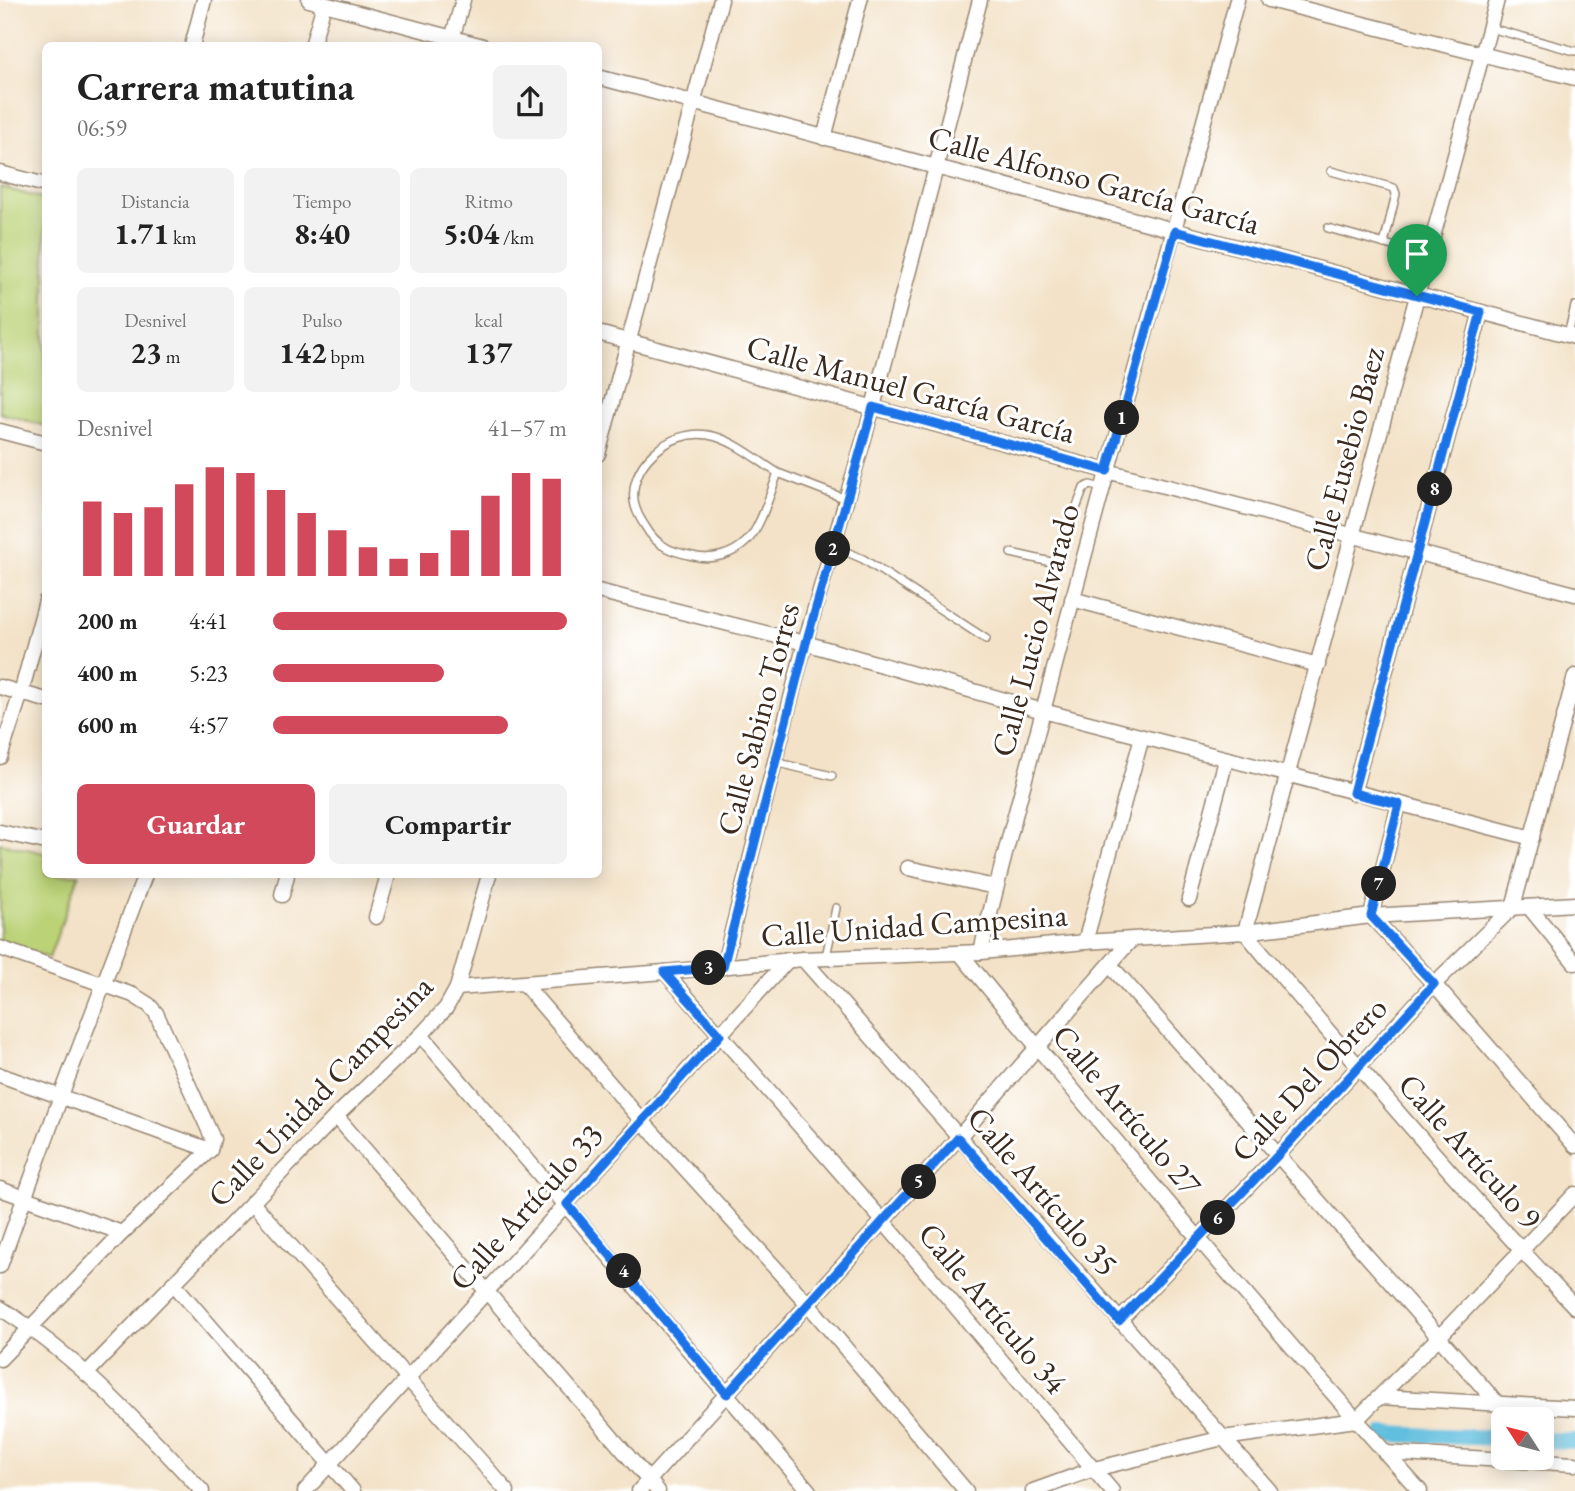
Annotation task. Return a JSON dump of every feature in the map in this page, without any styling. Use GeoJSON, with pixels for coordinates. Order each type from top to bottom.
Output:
{"type":"FeatureCollection","features":[{"type":"Feature","properties":{"kind":"street"},"geometry":{"type":"LineString","coordinates":[[193,42],[204,0]]}},
{"type":"Feature","properties":{"kind":"street"},"geometry":{"type":"LineString","coordinates":[[309,0],[451,41],[464,0]]}},
{"type":"Feature","properties":{"kind":"street"},"geometry":{"type":"LineString","coordinates":[[602,440],[720,0]]}},
{"type":"Feature","properties":{"kind":"street"},"geometry":{"type":"LineString","coordinates":[[824,138],[860,0]]}},
{"type":"Feature","properties":{"kind":"street","name":"Calle Sabino Torres"},"geometry":{"type":"LineString","coordinates":[[723,967],[806,643],[873,407],[980,0]]}},
{"type":"Feature","properties":{"kind":"street","name":"Calle Lucio Alvarado"},"geometry":{"type":"LineString","coordinates":[[981,952],[995,887],[1072,599],[1237,0]]}},
{"type":"Feature","properties":{"kind":"street"},"geometry":{"type":"LineString","coordinates":[[1269,0],[1575,78]]}},
{"type":"Feature","properties":{"kind":"street","name":"Calle Eusebio Baez"},"geometry":{"type":"LineString","coordinates":[[1245,932],[1497,0]]}},
{"type":"Feature","properties":{"kind":"street"},"geometry":{"type":"LineString","coordinates":[[314,42],[324,4]]}},
{"type":"Feature","properties":{"kind":"street","name":"Calle Alfonso García García"},"geometry":{"type":"LineString","coordinates":[[602,78],[1571,336]]}},
{"type":"Feature","properties":{"kind":"street"},"geometry":{"type":"LineString","coordinates":[[0,173],[42,184]]}},
{"type":"Feature","properties":{"kind":"street"},"geometry":{"type":"LineString","coordinates":[[1353,793],[1481,312]]}},
{"type":"Feature","properties":{"kind":"street","name":"Calle Manuel García García"},"geometry":{"type":"LineString","coordinates":[[602,334],[1575,594]]}},
{"type":"Feature","properties":{"kind":"street"},"geometry":{"type":"LineString","coordinates":[[0,431],[42,442]]}},
{"type":"Feature","properties":{"kind":"street"},"geometry":{"type":"LineString","coordinates":[[602,592],[806,643],[1043,711],[1532,838]]}},
{"type":"Feature","properties":{"kind":"street"},"geometry":{"type":"LineString","coordinates":[[1072,599],[1318,665]]}},
{"type":"Feature","properties":{"kind":"street"},"geometry":{"type":"LineString","coordinates":[[0,757],[42,615]]}},
{"type":"Feature","properties":{"kind":"street"},"geometry":{"type":"LineString","coordinates":[[1513,906],[1575,676]]}},
{"type":"Feature","properties":{"kind":"street"},"geometry":{"type":"LineString","coordinates":[[0,687],[42,699]]}},
{"type":"Feature","properties":{"kind":"street"},"geometry":{"type":"LineString","coordinates":[[1085,942],[1142,737]]}},
{"type":"Feature","properties":{"kind":"street"},"geometry":{"type":"LineString","coordinates":[[1189,899],[1226,760]]}},
{"type":"Feature","properties":{"kind":"street"},"geometry":{"type":"LineString","coordinates":[[1399,804],[1371,916],[1575,1146]]}},
{"type":"Feature","properties":{"kind":"street"},"geometry":{"type":"LineString","coordinates":[[0,832],[42,841]]}},
{"type":"Feature","properties":{"kind":"street"},"geometry":{"type":"LineString","coordinates":[[908,868],[995,887]]}},
{"type":"Feature","properties":{"kind":"street"},"geometry":{"type":"LineString","coordinates":[[0,1266],[144,878]]}},
{"type":"Feature","properties":{"kind":"street"},"geometry":{"type":"LineString","coordinates":[[282,895],[287,878]]}},
{"type":"Feature","properties":{"kind":"street"},"geometry":{"type":"LineString","coordinates":[[376,917],[387,878]]}},
{"type":"Feature","properties":{"kind":"street"},"geometry":{"type":"LineString","coordinates":[[457,988],[488,878]]}},
{"type":"Feature","properties":{"kind":"street","name":"Calle Unidad Campesina"},"geometry":{"type":"LineString","coordinates":[[86,1374],[336,1116],[421,1035],[451,1003],[457,988],[795,959],[981,952],[1085,942],[1245,932],[1371,916],[1575,904]]}},
{"type":"Feature","properties":{"kind":"street","name":"Calle Del Obrero"},"geometry":{"type":"LineString","coordinates":[[1119,1321],[1279,1154],[1434,984],[1513,906]]}},
{"type":"Feature","properties":{"kind":"street"},"geometry":{"type":"LineString","coordinates":[[1530,907],[1575,963]]}},
{"type":"Feature","properties":{"kind":"street","name":"Calle Artículo 9"},"geometry":{"type":"LineString","coordinates":[[1245,932],[1357,1068],[1521,1251],[1575,1307]]}},
{"type":"Feature","properties":{"kind":"street"},"geometry":{"type":"LineString","coordinates":[[336,1116],[649,1487],[727,1394],[958,1138],[1131,940]]}},
{"type":"Feature","properties":{"kind":"street"},"geometry":{"type":"LineString","coordinates":[[0,948],[133,995],[149,1005],[156,1013],[211,1131],[212,1144],[210,1150],[122,1233],[0,1359]]}},
{"type":"Feature","properties":{"kind":"street","name":"Calle Artículo 27"},"geometry":{"type":"LineString","coordinates":[[960,953],[1200,1238],[1420,1491]]}},
{"type":"Feature","properties":{"kind":"street","name":"Calle Artículo 33"},"geometry":{"type":"LineString","coordinates":[[305,1491],[720,1035],[795,959]]}},
{"type":"Feature","properties":{"kind":"street","name":"Calle Artículo 35"},"geometry":{"type":"LineString","coordinates":[[795,959],[958,1138],[1270,1491]]}},
{"type":"Feature","properties":{"kind":"street"},"geometry":{"type":"LineString","coordinates":[[1111,965],[1496,1402]]}},
{"type":"Feature","properties":{"kind":"street","name":"Calle Artículo 34"},"geometry":{"type":"LineString","coordinates":[[664,972],[883,1221],[1112,1491]]}},
{"type":"Feature","properties":{"kind":"street"},"geometry":{"type":"LineString","coordinates":[[524,984],[642,1121],[808,1304],[966,1491]]}},
{"type":"Feature","properties":{"kind":"street"},"geometry":{"type":"LineString","coordinates":[[421,1035],[809,1491]]}},
{"type":"Feature","properties":{"kind":"street"},"geometry":{"type":"LineString","coordinates":[[0,1074],[210,1150]]}},
{"type":"Feature","properties":{"kind":"street"},"geometry":{"type":"LineString","coordinates":[[0,1189],[122,1233]]}},
{"type":"Feature","properties":{"kind":"street"},"geometry":{"type":"LineString","coordinates":[[1032,1491],[1094,1469],[1223,1438],[1356,1420],[1439,1338],[1575,1194]]}},
{"type":"Feature","properties":{"kind":"street"},"geometry":{"type":"LineString","coordinates":[[252,1202],[507,1491]]}},
{"type":"Feature","properties":{"kind":"street"},"geometry":{"type":"LineString","coordinates":[[173,1283],[353,1491]]}},
{"type":"Feature","properties":{"kind":"street"},"geometry":{"type":"LineString","coordinates":[[0,1308],[31,1327],[86,1374],[131,1416],[202,1491]]}},
{"type":"Feature","properties":{"kind":"street"},"geometry":{"type":"LineString","coordinates":[[1380,1397],[1575,1408]]}},
{"type":"Feature","properties":{"kind":"street"},"geometry":{"type":"LineString","coordinates":[[1385,1453],[1575,1464]]}},
{"type":"Feature","properties":{"kind":"lane"},"geometry":{"type":"LineString","coordinates":[[1490,28],[1575,51]]}},
{"type":"Feature","properties":{"kind":"lane"},"geometry":{"type":"LineString","coordinates":[[1331,171],[1394,188],[1396,194],[1384,244]]}},
{"type":"Feature","properties":{"kind":"lane"},"geometry":{"type":"LineString","coordinates":[[1328,228],[1428,256]]}},
{"type":"Feature","properties":{"kind":"lane"},"geometry":{"type":"LineString","coordinates":[[1571,336],[1575,306]]}},
{"type":"Feature","properties":{"kind":"lane"},"geometry":{"type":"LineString","coordinates":[[778,473],[754,532],[746,542],[716,558],[704,559],[668,549],[652,537],[635,505],[635,489],[640,471],[650,457],[669,441],[691,434],[709,435],[727,442],[778,473],[847,499]]}},
{"type":"Feature","properties":{"kind":"lane"},"geometry":{"type":"LineString","coordinates":[[1011,553],[1051,562],[1056,560],[1084,488],[1090,485],[1102,488]]}},
{"type":"Feature","properties":{"kind":"lane"},"geometry":{"type":"LineString","coordinates":[[833,546],[863,559],[986,639]]}},
{"type":"Feature","properties":{"kind":"lane"},"geometry":{"type":"LineString","coordinates":[[775,762],[832,776]]}},
{"type":"Feature","properties":{"kind":"lane"},"geometry":{"type":"LineString","coordinates":[[826,958],[836,908]]}},
{"type":"Feature","properties":{"kind":"green space"},"geometry":{"type":"Polygon","coordinates":[[[0,187],[42,198],[42,425],[0,413],[0,187]]]}},
{"type":"Feature","properties":{"kind":"green space"},"geometry":{"type":"Polygon","coordinates":[[[0,843],[42,852],[42,878],[78,878],[49,958],[0,940],[0,843]]]}},
{"type":"Feature","properties":{"kind":"waterway"},"geometry":{"type":"LineString","coordinates":[[1383,1434],[1491,1438]]}},
{"type":"Feature","properties":{"kind":"waterway"},"geometry":{"type":"LineString","coordinates":[[1554,1440],[1575,1441]]}},
{"type":"Feature","properties":{"kind":"route"},"geometry":{"type":"LineString","coordinates":[[1175,231],[1417,296],[1481,312],[1353,793],[1399,804],[1371,916],[1434,984],[1279,1154],[1119,1321],[958,1138],[727,1394],[567,1204],[720,1035],[664,972],[723,967],[806,643],[873,407],[1107,471],[1175,231]]}}]}
